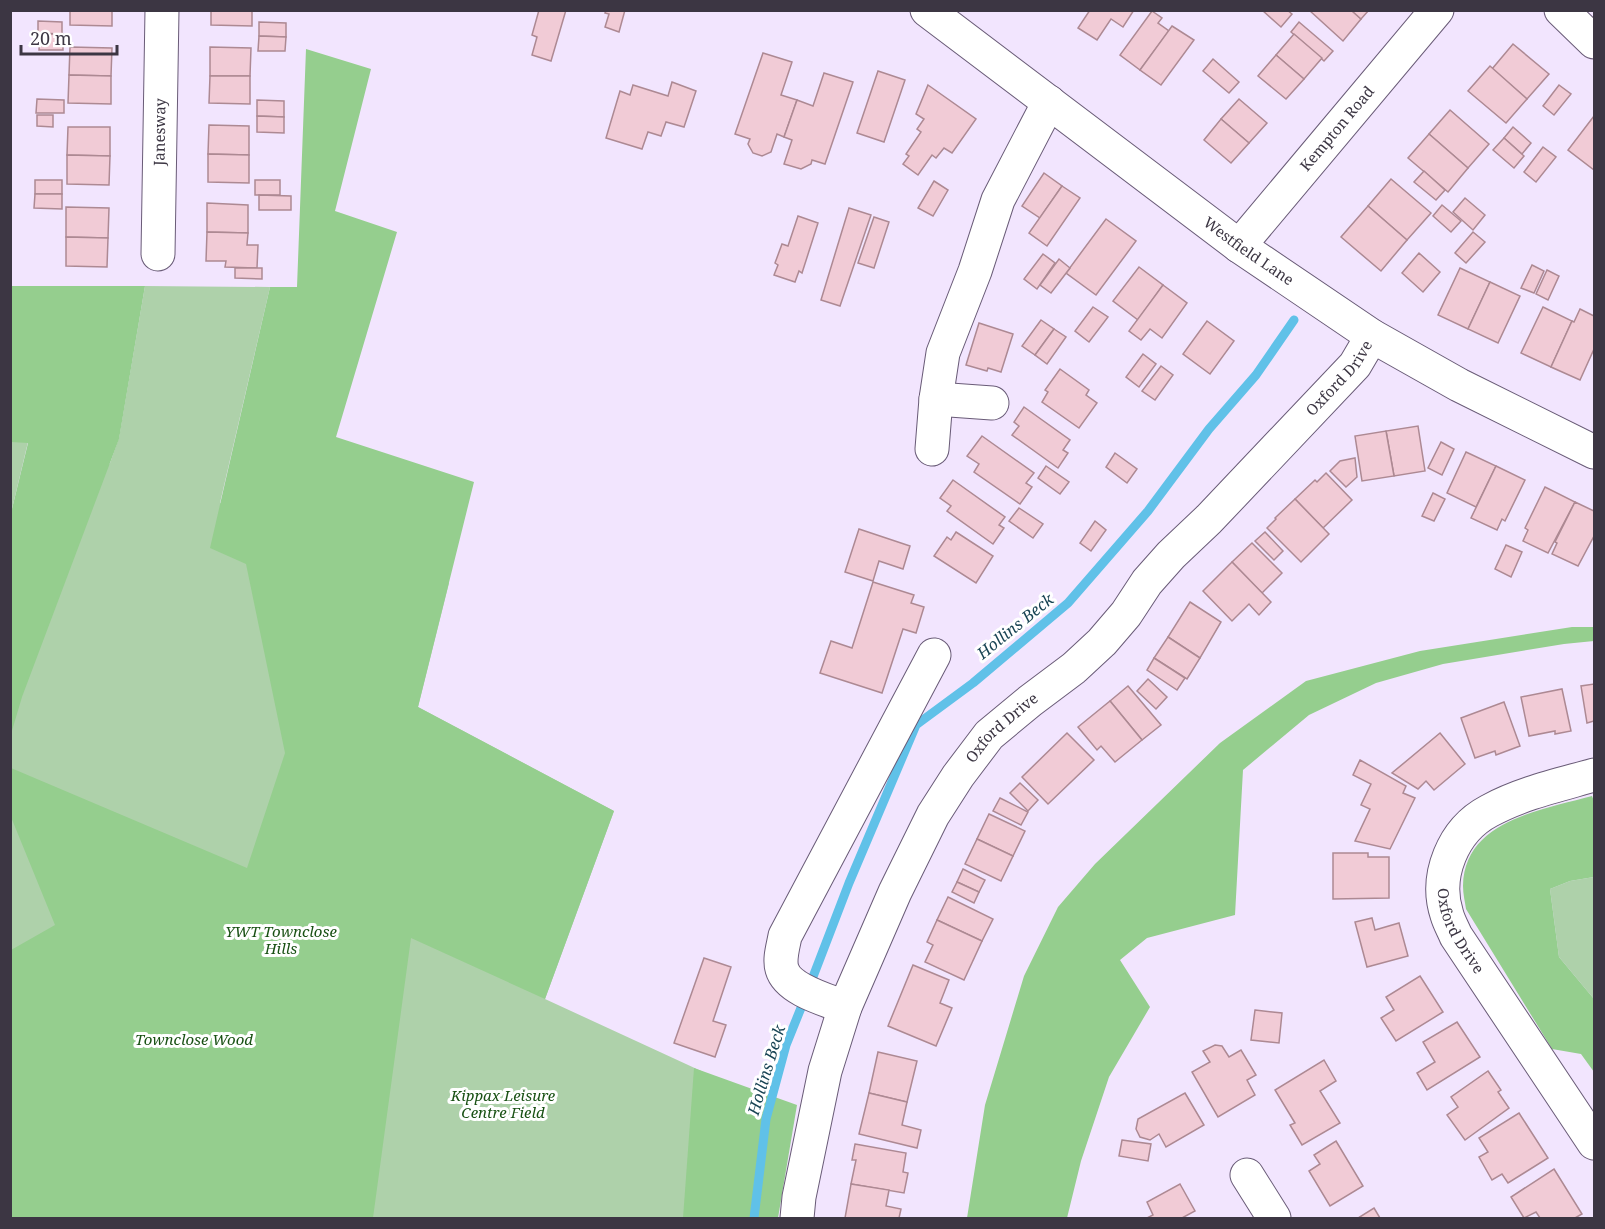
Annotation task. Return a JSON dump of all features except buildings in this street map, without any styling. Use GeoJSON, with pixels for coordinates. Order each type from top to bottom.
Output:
{"type":"FeatureCollection","features":[{"type":"Feature","properties":{"kind":"street","name":"Janesway"},"geometry":{"type":"LineString","coordinates":[[158,254],[162,10]]}},
{"type":"Feature","properties":{"kind":"street","name":"Westfield Lane"},"geometry":{"type":"LineString","coordinates":[[927,10],[1239,246],[1372,336],[1459,385],[1594,452]]}},
{"type":"Feature","properties":{"kind":"street","name":"Kempton Road"},"geometry":{"type":"LineString","coordinates":[[1239,246],[1437,10]]}},
{"type":"Feature","properties":{"kind":"street"},"geometry":{"type":"LineString","coordinates":[[1561,10],[1594,42]]}},
{"type":"Feature","properties":{"kind":"street"},"geometry":{"type":"LineString","coordinates":[[932,449],[943,353],[975,271],[998,200],[1049,102]]}},
{"type":"Feature","properties":{"kind":"street","name":"Oxford Drive"},"geometry":{"type":"LineString","coordinates":[[797,1218],[799,1197],[825,1071],[845,1007],[895,892],[933,815],[958,776],[989,735],[1074,668],[1102,642],[1126,614],[1147,582],[1171,555],[1209,519],[1355,365],[1372,336]]}},
{"type":"Feature","properties":{"kind":"street"},"geometry":{"type":"LineString","coordinates":[[936,399],[992,403]]}},
{"type":"Feature","properties":{"kind":"street"},"geometry":{"type":"LineString","coordinates":[[845,1007],[807,993],[789,981],[782,970],[781,954],[785,936],[934,655]]}},
{"type":"Feature","properties":{"kind":"street","name":"Oxford Drive"},"geometry":{"type":"LineString","coordinates":[[1594,775],[1536,791],[1488,811],[1469,826],[1454,844],[1446,867],[1443,890],[1446,914],[1456,936],[1594,1143]]}},
{"type":"Feature","properties":{"kind":"street"},"geometry":{"type":"LineString","coordinates":[[1247,1175],[1274,1218]]}},
{"type":"Feature","properties":{"kind":"green space","name":"Townclose Wood"},"geometry":{"type":"Polygon","coordinates":[[[306,49],[371,69],[335,211],[397,232],[336,437],[474,482],[418,707],[614,811],[545,999],[411,938],[373,1218],[11,1218],[11,950],[55,925],[11,817],[11,768],[247,868],[285,753],[246,564],[210,548],[270,287],[297,287],[306,49]]]}},
{"type":"Feature","properties":{"kind":"green space"},"geometry":{"type":"Polygon","coordinates":[[[11,286],[145,286],[119,439],[22,697],[11,734],[11,513],[28,443],[11,442],[11,286]]]}},
{"type":"Feature","properties":{"kind":"green space","name":"YWT Townclose Hills"},"geometry":{"type":"Polygon","coordinates":[[[145,286],[270,287],[220,503],[449,583],[418,707],[614,811],[545,999],[712,1076],[765,1218],[11,1218],[10,604],[110,463],[119,438],[145,286]]]}},
{"type":"Feature","properties":{"kind":"green space"},"geometry":{"type":"Polygon","coordinates":[[[11,442],[28,442],[11,513],[11,442]]]}},
{"type":"Feature","properties":{"kind":"green space"},"geometry":{"type":"Polygon","coordinates":[[[1572,627],[1594,627],[1594,641],[1443,664],[1376,683],[1309,715],[1243,770],[1235,915],[1147,938],[1120,960],[1150,1007],[1109,1077],[1081,1161],[1067,1218],[967,1218],[985,1105],[1024,976],[1058,907],[1095,864],[1220,743],[1306,681],[1420,651],[1572,627]]]}},
{"type":"Feature","properties":{"kind":"green space"},"geometry":{"type":"Polygon","coordinates":[[[1592,796],[1594,801],[1594,877],[1570,881],[1550,889],[1559,957],[1594,999],[1594,1072],[1581,1054],[1552,1049],[1466,909],[1463,886],[1467,864],[1477,846],[1491,832],[1529,813],[1592,796]]]}},
{"type":"Feature","properties":{"kind":"green space"},"geometry":{"type":"Polygon","coordinates":[[[1594,877],[1594,999],[1559,957],[1550,889],[1570,881],[1594,877]]]}},
{"type":"Feature","properties":{"kind":"green space"},"geometry":{"type":"Polygon","coordinates":[[[694,1068],[797,1105],[778,1218],[683,1218],[694,1068]]]}},
{"type":"Feature","properties":{"kind":"waterway","name":"Hollins Beck"},"geometry":{"type":"LineString","coordinates":[[811,982],[849,883],[916,725],[973,683],[1068,603],[1148,511],[1209,429],[1256,375],[1294,320]]}},
{"type":"Feature","properties":{"kind":"waterway","name":"Hollins Beck"},"geometry":{"type":"LineString","coordinates":[[754,1218],[766,1119],[786,1045],[803,1003]]}},
{"type":"Feature","properties":{"kind":"park label","name":"Kippax Leisure Centre Field"},"geometry":{"type":"Point","coordinates":[503,1104]}}]}
